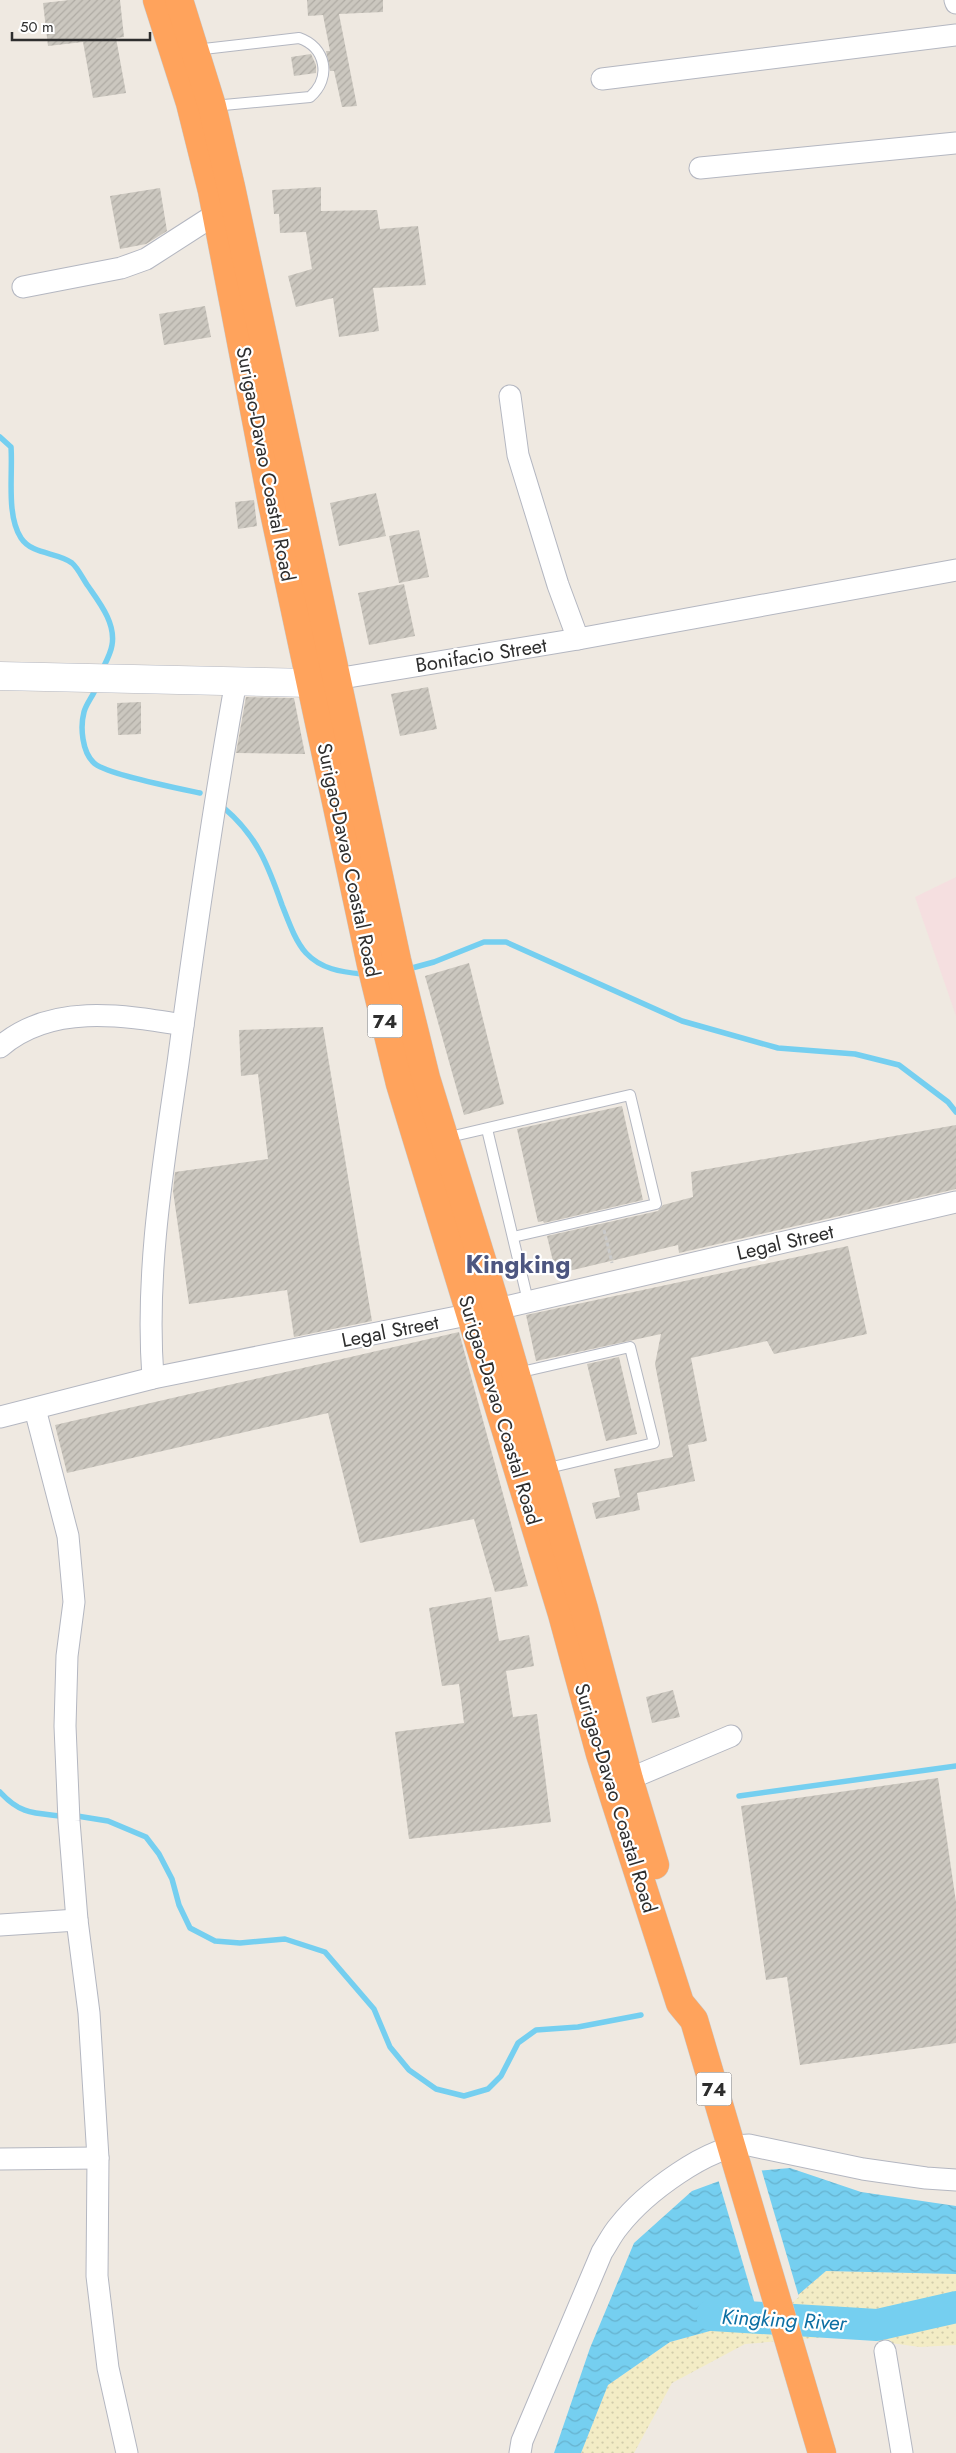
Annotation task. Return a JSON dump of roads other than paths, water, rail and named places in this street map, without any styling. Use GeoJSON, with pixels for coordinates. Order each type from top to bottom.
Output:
{"type":"FeatureCollection","features":[{"type":"Feature","properties":{"kind":"highway","name":"Surigao-Davao Coastal Road"},"geometry":{"type":"LineString","coordinates":[[157,0],[220,197],[384,963],[400,1084],[470,1314],[573,1611]]}},
{"type":"Feature","properties":{"kind":"highway","name":"Surigao-Davao Coastal Road"},"geometry":{"type":"LineString","coordinates":[[179,0],[212,106],[220,197]]}},
{"type":"Feature","properties":{"kind":"highway","name":"Surigao-Davao Coastal Road"},"geometry":{"type":"LineString","coordinates":[[384,963],[426,1078],[497,1309],[544,1470],[573,1611],[680,2003],[694,2020],[822,2453]]}},
{"type":"Feature","properties":{"kind":"highway","name":"Surigao-Davao Coastal Road"},"geometry":{"type":"LineString","coordinates":[[611,1752],[629,1779],[697,1998],[694,2020]]}},
{"type":"Feature","properties":{"kind":"street"},"geometry":{"type":"LineString","coordinates":[[602,79],[956,35]]}},
{"type":"Feature","properties":{"kind":"street"},"geometry":{"type":"LineString","coordinates":[[700,168],[956,143]]}},
{"type":"Feature","properties":{"kind":"street"},"geometry":{"type":"LineString","coordinates":[[23,287],[121,268],[146,259],[220,197]]}},
{"type":"Feature","properties":{"kind":"street"},"geometry":{"type":"LineString","coordinates":[[510,396],[518,455],[558,585],[578,639]]}},
{"type":"Feature","properties":{"kind":"street","name":"Bonifacio Street"},"geometry":{"type":"LineString","coordinates":[[0,676],[236,682],[323,681],[578,639],[956,570]]}},
{"type":"Feature","properties":{"kind":"street"},"geometry":{"type":"LineString","coordinates":[[153,1378],[150,1339],[151,1276],[161,1182],[214,806],[236,682]]}},
{"type":"Feature","properties":{"kind":"street"},"geometry":{"type":"LineString","coordinates":[[0,1047],[11,1037],[44,1023],[84,1015],[121,1015],[183,1025]]}},
{"type":"Feature","properties":{"kind":"street","name":"Legal Street"},"geometry":{"type":"LineString","coordinates":[[0,1417],[153,1378],[497,1309],[956,1202]]}},
{"type":"Feature","properties":{"kind":"street"},"geometry":{"type":"LineString","coordinates":[[35,1409],[68,1536],[74,1602],[67,1656],[65,1726],[69,1821],[77,1920],[90,2013],[98,2158],[97,2276],[108,2368],[127,2453]]}},
{"type":"Feature","properties":{"kind":"street"},"geometry":{"type":"LineString","coordinates":[[629,1779],[731,1736]]}},
{"type":"Feature","properties":{"kind":"street"},"geometry":{"type":"LineString","coordinates":[[0,1925],[77,1920]]}},
{"type":"Feature","properties":{"kind":"street"},"geometry":{"type":"LineString","coordinates":[[520,2453],[526,2432],[602,2252],[619,2226],[659,2188],[698,2162],[756,2146],[863,2169],[926,2178],[956,2180]]}},
{"type":"Feature","properties":{"kind":"street"},"geometry":{"type":"LineString","coordinates":[[0,2159],[98,2158]]}},
{"type":"Feature","properties":{"kind":"street"},"geometry":{"type":"LineString","coordinates":[[885,2351],[902,2453]]}},
{"type":"Feature","properties":{"kind":"lane"},"geometry":{"type":"LineString","coordinates":[[195,50],[299,38],[313,45],[322,58],[324,75],[317,91],[310,97],[212,106]]}},
{"type":"Feature","properties":{"kind":"lane"},"geometry":{"type":"LineString","coordinates":[[444,1139],[630,1095],[656,1204],[513,1237]]}},
{"type":"Feature","properties":{"kind":"lane"},"geometry":{"type":"LineString","coordinates":[[487,1129],[528,1301]]}},
{"type":"Feature","properties":{"kind":"lane"},"geometry":{"type":"LineString","coordinates":[[516,1374],[630,1347],[654,1443],[544,1470]]}},
{"type":"Feature","properties":{"kind":"water"},"geometry":{"type":"Polygon","coordinates":[[[790,2168],[861,2192],[956,2206],[956,2274],[826,2271],[785,2306],[739,2323],[670,2342],[608,2385],[581,2453],[554,2453],[590,2348],[634,2243],[692,2191],[744,2172],[790,2168]]]}},
{"type":"Feature","properties":{"kind":"waterway"},"geometry":{"type":"LineString","coordinates":[[0,437],[11,447],[13,518],[21,538],[32,548],[66,559],[72,563],[106,613],[113,637],[111,650],[104,666]]}},
{"type":"Feature","properties":{"kind":"waterway"},"geometry":{"type":"LineString","coordinates":[[96,688],[85,709],[82,725],[85,746],[94,763],[127,776],[200,793]]}},
{"type":"Feature","properties":{"kind":"waterway"},"geometry":{"type":"LineString","coordinates":[[224,808],[245,829],[260,852],[272,877],[292,930],[298,943],[306,953],[325,966],[339,971],[362,974]]}},
{"type":"Feature","properties":{"kind":"waterway"},"geometry":{"type":"LineString","coordinates":[[412,968],[434,962],[484,942],[506,942],[682,1021],[778,1048],[855,1054],[899,1065],[948,1102],[956,1112]]}},
{"type":"Feature","properties":{"kind":"waterway"},"geometry":{"type":"LineString","coordinates":[[739,1796],[956,1766]]}},
{"type":"Feature","properties":{"kind":"waterway"},"geometry":{"type":"LineString","coordinates":[[0,1792],[14,1805],[28,1811],[61,1816]]}},
{"type":"Feature","properties":{"kind":"waterway"},"geometry":{"type":"LineString","coordinates":[[77,1816],[108,1821],[146,1837],[159,1854],[172,1879],[179,1905],[190,1928],[215,1941],[240,1943],[285,1939],[325,1952],[374,2009],[390,2047],[409,2070],[436,2089],[464,2096],[488,2089],[501,2076],[518,2043],[536,2030],[578,2027],[641,2015]]}},
{"type":"Feature","properties":{"kind":"waterway","name":"Kingking River"},"geometry":{"type":"LineString","coordinates":[[712,2315],[877,2325],[956,2307]]}},
{"type":"Feature","properties":{"kind":"district","name":"Kingking"},"geometry":{"type":"Point","coordinates":[518,1264]}}]}
